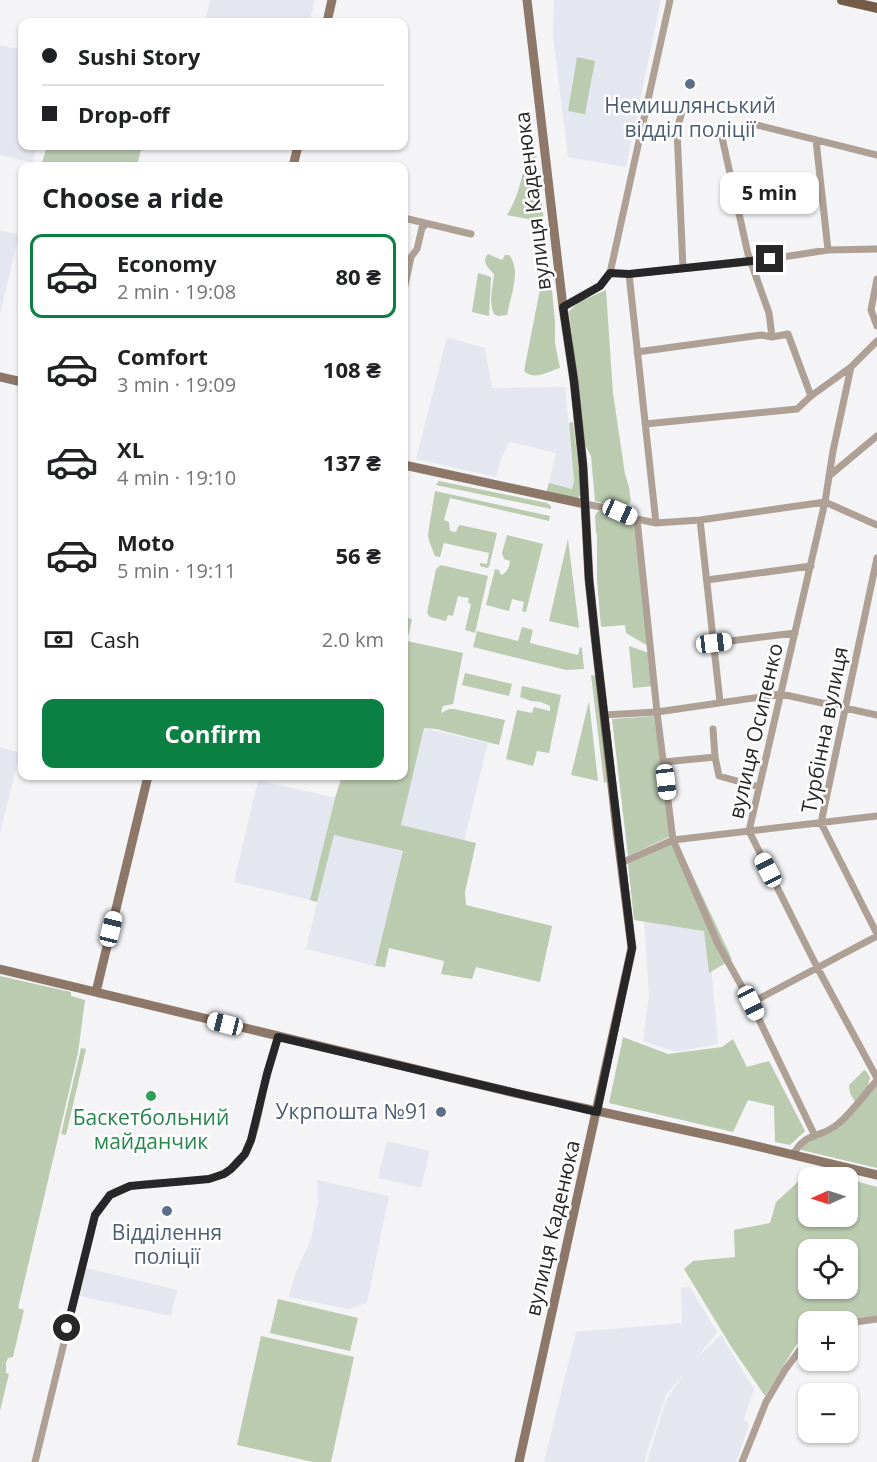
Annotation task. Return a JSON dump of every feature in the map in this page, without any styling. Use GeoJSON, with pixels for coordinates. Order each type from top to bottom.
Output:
{"type":"FeatureCollection","features":[{"type":"Feature","properties":{"kind":"main road"},"geometry":{"type":"LineString","coordinates":[[842,0],[877,8]]}},
{"type":"Feature","properties":{"kind":"street"},"geometry":{"type":"LineString","coordinates":[[328,18],[332,0]]}},
{"type":"Feature","properties":{"kind":"street","name":"вулиця Каденюка"},"geometry":{"type":"LineString","coordinates":[[519,1462],[632,948],[589,579],[574,381],[563,307],[527,0]]}},
{"type":"Feature","properties":{"kind":"street"},"geometry":{"type":"LineString","coordinates":[[563,307],[600,286],[610,273],[670,0]]}},
{"type":"Feature","properties":{"kind":"street"},"geometry":{"type":"LineString","coordinates":[[682,108],[677,129],[683,269]]}},
{"type":"Feature","properties":{"kind":"street"},"geometry":{"type":"LineString","coordinates":[[749,123],[877,155]]}},
{"type":"Feature","properties":{"kind":"street"},"geometry":{"type":"LineString","coordinates":[[721,133],[751,262],[769,313],[772,337]]}},
{"type":"Feature","properties":{"kind":"street"},"geometry":{"type":"LineString","coordinates":[[816,140],[828,250]]}},
{"type":"Feature","properties":{"kind":"street"},"geometry":{"type":"LineString","coordinates":[[408,219],[471,234]]}},
{"type":"Feature","properties":{"kind":"street"},"geometry":{"type":"LineString","coordinates":[[408,271],[422,228],[426,224]]}},
{"type":"Feature","properties":{"kind":"street"},"geometry":{"type":"LineString","coordinates":[[610,273],[629,274],[751,262],[828,250],[877,249]]}},
{"type":"Feature","properties":{"kind":"street"},"geometry":{"type":"LineString","coordinates":[[629,274],[656,523]]}},
{"type":"Feature","properties":{"kind":"street"},"geometry":{"type":"LineString","coordinates":[[877,279],[871,310],[877,326]]}},
{"type":"Feature","properties":{"kind":"street"},"geometry":{"type":"LineString","coordinates":[[638,352],[761,335],[772,337],[788,334],[811,396]]}},
{"type":"Feature","properties":{"kind":"street"},"geometry":{"type":"LineString","coordinates":[[645,424],[797,409],[851,367],[877,341]]}},
{"type":"Feature","properties":{"kind":"street","name":"вулиця Осипенко"},"geometry":{"type":"LineString","coordinates":[[851,367],[811,566],[749,831],[817,967],[877,1079]]}},
{"type":"Feature","properties":{"kind":"street"},"geometry":{"type":"LineString","coordinates":[[0,377],[18,381]]}},
{"type":"Feature","properties":{"kind":"street"},"geometry":{"type":"LineString","coordinates":[[829,476],[877,436]]}},
{"type":"Feature","properties":{"kind":"street"},"geometry":{"type":"LineString","coordinates":[[408,466],[617,510],[638,519],[656,523],[700,520],[825,502],[877,525]]}},
{"type":"Feature","properties":{"kind":"street"},"geometry":{"type":"LineString","coordinates":[[638,519],[657,712],[673,840],[718,944],[751,1003],[815,1136]]}},
{"type":"Feature","properties":{"kind":"street"},"geometry":{"type":"LineString","coordinates":[[700,520],[720,702]]}},
{"type":"Feature","properties":{"kind":"street","name":"Турбінна вулиця"},"geometry":{"type":"LineString","coordinates":[[877,558],[821,823],[877,935]]}},
{"type":"Feature","properties":{"kind":"street"},"geometry":{"type":"LineString","coordinates":[[707,580],[811,566]]}},
{"type":"Feature","properties":{"kind":"street"},"geometry":{"type":"LineString","coordinates":[[714,643],[795,633]]}},
{"type":"Feature","properties":{"kind":"street"},"geometry":{"type":"LineString","coordinates":[[604,715],[657,712],[781,694],[877,715]]}},
{"type":"Feature","properties":{"kind":"street"},"geometry":{"type":"LineString","coordinates":[[712,729],[718,776],[759,787]]}},
{"type":"Feature","properties":{"kind":"street"},"geometry":{"type":"LineString","coordinates":[[664,762],[715,757]]}},
{"type":"Feature","properties":{"kind":"street"},"geometry":{"type":"LineString","coordinates":[[96,992],[146,780]]}},
{"type":"Feature","properties":{"kind":"street"},"geometry":{"type":"LineString","coordinates":[[621,863],[673,840],[877,816]]}},
{"type":"Feature","properties":{"kind":"street"},"geometry":{"type":"LineString","coordinates":[[751,1003],[877,935]]}},
{"type":"Feature","properties":{"kind":"street"},"geometry":{"type":"LineString","coordinates":[[0,969],[597,1112],[735,1141],[877,1175]]}},
{"type":"Feature","properties":{"kind":"street"},"geometry":{"type":"LineString","coordinates":[[35,1462],[95,1215],[110,1195],[130,1186],[209,1179],[231,1169],[245,1154],[251,1140],[278,1037]]}},
{"type":"Feature","properties":{"kind":"street"},"geometry":{"type":"LineString","coordinates":[[793,1155],[798,1144],[808,1137],[825,1132],[839,1123],[877,1079]]}},
{"type":"Feature","properties":{"kind":"street"},"geometry":{"type":"LineString","coordinates":[[858,1322],[877,1319]]}},
{"type":"Feature","properties":{"kind":"street"},"geometry":{"type":"LineString","coordinates":[[742,1462],[766,1402],[798,1352]]}},
{"type":"Feature","properties":{"kind":"shaded area"},"geometry":{"type":"Polygon","coordinates":[[[210,0],[315,0],[310,18],[206,18],[210,0]]]}},
{"type":"Feature","properties":{"kind":"shaded area"},"geometry":{"type":"Polygon","coordinates":[[[554,0],[661,0],[626,167],[568,157],[553,36],[554,0]]]}},
{"type":"Feature","properties":{"kind":"shaded area"},"geometry":{"type":"Polygon","coordinates":[[[0,45],[18,49],[18,150],[36,150],[33,162],[0,155],[0,45]]]}},
{"type":"Feature","properties":{"kind":"shaded area"},"geometry":{"type":"Polygon","coordinates":[[[0,230],[18,235],[18,239],[0,314],[0,230]]]}},
{"type":"Feature","properties":{"kind":"shaded area"},"geometry":{"type":"Polygon","coordinates":[[[447,337],[485,348],[492,388],[565,387],[574,481],[572,489],[549,483],[556,453],[510,442],[501,459],[496,477],[416,459],[447,337]]]}},
{"type":"Feature","properties":{"kind":"shaded area"},"geometry":{"type":"Polygon","coordinates":[[[424,728],[488,743],[464,841],[401,825],[424,728]]]}},
{"type":"Feature","properties":{"kind":"shaded area"},"geometry":{"type":"Polygon","coordinates":[[[0,747],[18,752],[18,761],[0,833],[0,747]]]}},
{"type":"Feature","properties":{"kind":"shaded area"},"geometry":{"type":"Polygon","coordinates":[[[258,780],[335,798],[310,900],[234,882],[258,780]]]}},
{"type":"Feature","properties":{"kind":"shaded area"},"geometry":{"type":"Polygon","coordinates":[[[333,834],[403,852],[375,966],[306,949],[333,834]]]}},
{"type":"Feature","properties":{"kind":"shaded area"},"geometry":{"type":"Polygon","coordinates":[[[644,918],[708,930],[718,1044],[676,1052],[643,1041],[649,996],[644,918]]]}},
{"type":"Feature","properties":{"kind":"shaded area"},"geometry":{"type":"Polygon","coordinates":[[[387,1141],[430,1151],[421,1188],[378,1178],[387,1141]]]}},
{"type":"Feature","properties":{"kind":"shaded area"},"geometry":{"type":"Polygon","coordinates":[[[317,1180],[389,1196],[367,1303],[348,1309],[289,1297],[295,1275],[311,1239],[318,1203],[317,1180]]]}},
{"type":"Feature","properties":{"kind":"shaded area"},"geometry":{"type":"Polygon","coordinates":[[[82,1267],[177,1290],[171,1316],[75,1295],[82,1267]]]}},
{"type":"Feature","properties":{"kind":"shaded area"},"geometry":{"type":"Polygon","coordinates":[[[690,1287],[717,1332],[697,1358],[721,1335],[754,1389],[744,1419],[749,1425],[736,1462],[647,1462],[666,1400],[685,1372],[666,1395],[644,1462],[544,1462],[576,1332],[682,1323],[681,1288],[690,1287]]]}},
{"type":"Feature","properties":{"kind":"green space"},"geometry":{"type":"Polygon","coordinates":[[[577,57],[595,61],[585,114],[568,111],[577,57]]]}},
{"type":"Feature","properties":{"kind":"green space"},"geometry":{"type":"Polygon","coordinates":[[[530,143],[535,144],[544,222],[507,215],[519,189],[530,143]]]}},
{"type":"Feature","properties":{"kind":"green space"},"geometry":{"type":"Polygon","coordinates":[[[46,150],[141,150],[138,162],[42,162],[46,150]]]}},
{"type":"Feature","properties":{"kind":"green space"},"geometry":{"type":"Polygon","coordinates":[[[488,254],[502,260],[505,255],[509,255],[513,261],[515,276],[507,315],[498,316],[492,309],[494,274],[485,262],[488,254]]]}},
{"type":"Feature","properties":{"kind":"green space"},"geometry":{"type":"Polygon","coordinates":[[[546,269],[551,273],[555,343],[560,368],[536,376],[524,371],[546,269]]]}},
{"type":"Feature","properties":{"kind":"green space"},"geometry":{"type":"Polygon","coordinates":[[[478,273],[491,277],[489,316],[472,312],[478,273]]]}},
{"type":"Feature","properties":{"kind":"green space"},"geometry":{"type":"Polygon","coordinates":[[[606,290],[613,393],[631,502],[622,508],[595,501],[591,456],[585,445],[569,311],[579,302],[606,290]]]}},
{"type":"Feature","properties":{"kind":"green space"},"geometry":{"type":"Polygon","coordinates":[[[573,422],[581,487],[581,494],[578,498],[546,493],[549,483],[572,489],[574,481],[569,423],[573,422]]]}},
{"type":"Feature","properties":{"kind":"green space"},"geometry":{"type":"Polygon","coordinates":[[[439,481],[547,503],[551,509],[436,485],[439,481]]]}},
{"type":"Feature","properties":{"kind":"green space"},"geometry":{"type":"Polygon","coordinates":[[[435,491],[550,516],[549,521],[450,498],[444,520],[449,522],[450,531],[456,532],[460,525],[497,533],[489,567],[480,566],[480,563],[487,564],[489,553],[444,543],[440,557],[435,556],[428,534],[435,491]]]}},
{"type":"Feature","properties":{"kind":"green space"},"geometry":{"type":"Polygon","coordinates":[[[600,511],[613,511],[632,519],[635,524],[648,646],[626,633],[625,625],[601,627],[595,516],[600,511]]]}},
{"type":"Feature","properties":{"kind":"green space"},"geometry":{"type":"Polygon","coordinates":[[[507,535],[543,544],[526,612],[522,611],[524,602],[512,599],[509,611],[486,605],[495,569],[499,570],[501,575],[507,571],[509,565],[510,561],[504,559],[502,553],[507,535]]]}},
{"type":"Feature","properties":{"kind":"green space"},"geometry":{"type":"Polygon","coordinates":[[[568,539],[579,628],[549,621],[568,539]]]}},
{"type":"Feature","properties":{"kind":"green space"},"geometry":{"type":"Polygon","coordinates":[[[441,565],[488,576],[475,633],[465,630],[471,604],[468,603],[469,598],[458,596],[453,616],[448,615],[446,621],[430,617],[427,613],[436,569],[441,565]]]}},
{"type":"Feature","properties":{"kind":"green space"},"geometry":{"type":"Polygon","coordinates":[[[408,618],[412,619],[408,637],[408,618]]]}},
{"type":"Feature","properties":{"kind":"green space"},"geometry":{"type":"Polygon","coordinates":[[[522,627],[533,630],[530,643],[578,655],[580,647],[582,648],[584,669],[566,670],[473,647],[477,631],[518,641],[522,627]]]}},
{"type":"Feature","properties":{"kind":"green space"},"geometry":{"type":"Polygon","coordinates":[[[408,641],[463,653],[453,704],[443,706],[441,713],[454,709],[505,720],[499,745],[424,728],[401,825],[476,843],[465,892],[466,905],[552,926],[540,982],[476,967],[472,979],[441,974],[444,961],[389,948],[385,967],[375,966],[403,851],[334,835],[317,902],[310,900],[341,780],[408,780],[408,641]]]}},
{"type":"Feature","properties":{"kind":"green space"},"geometry":{"type":"Polygon","coordinates":[[[629,646],[649,653],[652,686],[633,688],[629,646]]]}},
{"type":"Feature","properties":{"kind":"green space"},"geometry":{"type":"Polygon","coordinates":[[[465,673],[512,684],[509,696],[462,685],[465,673]]]}},
{"type":"Feature","properties":{"kind":"green space"},"geometry":{"type":"Polygon","coordinates":[[[591,675],[596,676],[607,782],[604,783],[591,675]]]}},
{"type":"Feature","properties":{"kind":"green space"},"geometry":{"type":"Polygon","coordinates":[[[522,686],[561,695],[549,753],[537,751],[533,766],[506,759],[517,710],[532,713],[534,707],[550,711],[550,706],[520,697],[522,686]]]}},
{"type":"Feature","properties":{"kind":"green space"},"geometry":{"type":"Polygon","coordinates":[[[589,701],[598,781],[571,775],[589,701]]]}},
{"type":"Feature","properties":{"kind":"green space"},"geometry":{"type":"Polygon","coordinates":[[[654,716],[671,836],[628,856],[612,719],[654,716]]]}},
{"type":"Feature","properties":{"kind":"green space"},"geometry":{"type":"Polygon","coordinates":[[[669,844],[678,844],[732,959],[709,973],[704,931],[634,920],[628,864],[669,844]]]}},
{"type":"Feature","properties":{"kind":"green space"},"geometry":{"type":"Polygon","coordinates":[[[0,976],[71,992],[71,996],[85,1000],[78,1053],[18,1308],[24,1310],[13,1357],[8,1358],[6,1363],[6,1373],[9,1374],[0,1411],[0,976]]]}},
{"type":"Feature","properties":{"kind":"green space"},"geometry":{"type":"Polygon","coordinates":[[[623,1037],[668,1054],[722,1047],[733,1039],[747,1067],[769,1061],[805,1131],[790,1145],[775,1142],[774,1106],[748,1100],[733,1132],[609,1103],[623,1037]]]}},
{"type":"Feature","properties":{"kind":"green space"},"geometry":{"type":"Polygon","coordinates":[[[81,1048],[86,1049],[66,1135],[61,1134],[81,1048]]]}},
{"type":"Feature","properties":{"kind":"green space"},"geometry":{"type":"Polygon","coordinates":[[[864,1070],[870,1077],[868,1086],[877,1080],[877,1168],[801,1150],[804,1142],[822,1136],[856,1104],[850,1093],[849,1085],[864,1070]]]}},
{"type":"Feature","properties":{"kind":"green space"},"geometry":{"type":"Polygon","coordinates":[[[798,1182],[798,1227],[858,1227],[858,1182],[877,1187],[877,1316],[858,1318],[858,1311],[798,1311],[798,1342],[765,1396],[732,1348],[684,1269],[693,1261],[735,1257],[734,1230],[770,1223],[776,1202],[798,1182]]]}},
{"type":"Feature","properties":{"kind":"green space"},"geometry":{"type":"Polygon","coordinates":[[[278,1299],[358,1318],[350,1351],[270,1333],[278,1299]]]}},
{"type":"Feature","properties":{"kind":"green space"},"geometry":{"type":"Polygon","coordinates":[[[261,1336],[354,1357],[331,1462],[313,1462],[237,1445],[261,1336]]]}},
{"type":"Feature","properties":{"kind":"place","name":"Немишлянський відділ поліції"},"geometry":{"type":"Point","coordinates":[690,84]}},
{"type":"Feature","properties":{"kind":"place","name":"Баскетбольний майданчик"},"geometry":{"type":"Point","coordinates":[151,1096]}},
{"type":"Feature","properties":{"kind":"place","name":"Укрпошта №91"},"geometry":{"type":"Point","coordinates":[441,1112]}},
{"type":"Feature","properties":{"kind":"place","name":"Відділення поліції"},"geometry":{"type":"Point","coordinates":[167,1211]}},
{"type":"Feature","properties":{"kind":"route"},"geometry":{"type":"LineString","coordinates":[[67,1328],[95,1215],[110,1195],[130,1186],[209,1179],[231,1169],[245,1154],[251,1140],[278,1037],[597,1112],[632,948],[597,654],[589,579],[583,466],[563,307],[600,286],[610,273],[629,274],[770,259]]}}]}
